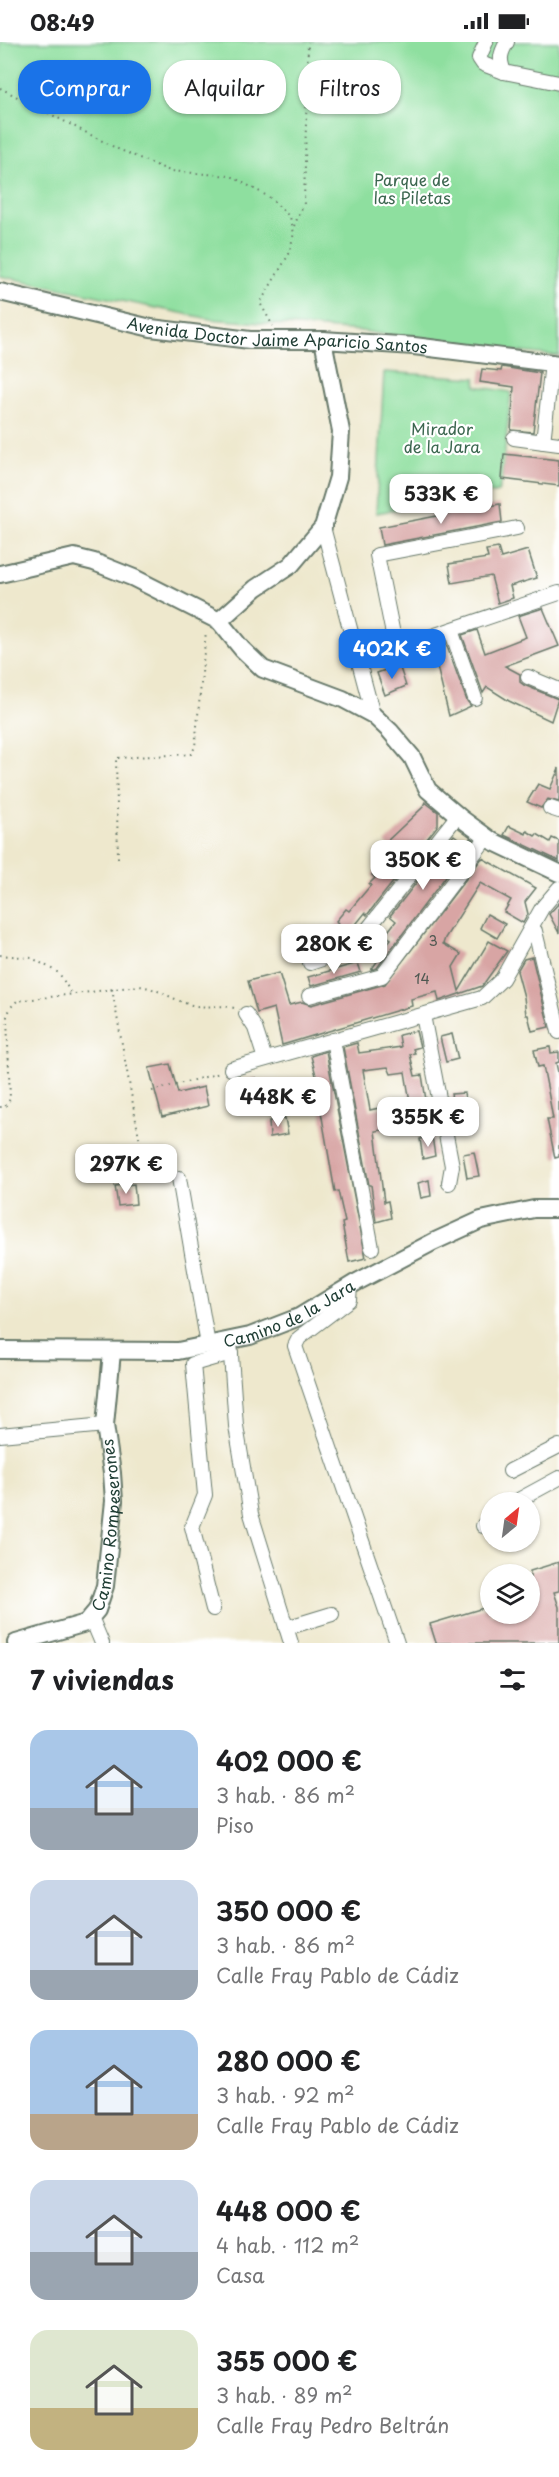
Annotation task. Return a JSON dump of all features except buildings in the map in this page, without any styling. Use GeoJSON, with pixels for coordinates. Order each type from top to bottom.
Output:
{"type":"FeatureCollection","features":[{"type":"Feature","properties":{"kind":"street"},"geometry":{"type":"LineString","coordinates":[[486,42],[479,58],[483,64],[504,72],[559,83]]}},
{"type":"Feature","properties":{"kind":"street"},"geometry":{"type":"LineString","coordinates":[[504,72],[500,54],[507,42]]}},
{"type":"Feature","properties":{"kind":"street","name":"Avenida Doctor Jaime Aparicio Santos"},"geometry":{"type":"LineString","coordinates":[[0,292],[151,328],[250,340],[323,340],[414,346],[556,363]]}},
{"type":"Feature","properties":{"kind":"street"},"geometry":{"type":"LineString","coordinates":[[215,619],[291,565],[323,527],[338,477],[341,431],[323,340]]}},
{"type":"Feature","properties":{"kind":"street"},"geometry":{"type":"LineString","coordinates":[[543,442],[556,363]]}},
{"type":"Feature","properties":{"kind":"street"},"geometry":{"type":"LineString","coordinates":[[514,438],[559,444]]}},
{"type":"Feature","properties":{"kind":"street"},"geometry":{"type":"LineString","coordinates":[[323,527],[373,715]]}},
{"type":"Feature","properties":{"kind":"street"},"geometry":{"type":"LineString","coordinates":[[396,649],[377,555],[517,528]]}},
{"type":"Feature","properties":{"kind":"street"},"geometry":{"type":"LineString","coordinates":[[0,574],[74,557],[94,562],[134,578],[215,619],[262,669],[343,699],[373,715],[412,757],[428,790],[487,837],[559,873]]}},
{"type":"Feature","properties":{"kind":"street"},"geometry":{"type":"LineString","coordinates":[[359,661],[559,593]]}},
{"type":"Feature","properties":{"kind":"street"},"geometry":{"type":"LineString","coordinates":[[451,630],[475,698]]}},
{"type":"Feature","properties":{"kind":"street"},"geometry":{"type":"LineString","coordinates":[[528,678],[559,690]]}},
{"type":"Feature","properties":{"kind":"street"},"geometry":{"type":"LineString","coordinates":[[310,963],[352,949],[458,815]]}},
{"type":"Feature","properties":{"kind":"street"},"geometry":{"type":"LineString","coordinates":[[309,996],[382,976],[487,837]]}},
{"type":"Feature","properties":{"kind":"street"},"geometry":{"type":"LineString","coordinates":[[231,1070],[482,998],[502,979],[542,908],[559,888]]}},
{"type":"Feature","properties":{"kind":"street"},"geometry":{"type":"LineString","coordinates":[[531,928],[535,931],[559,1032]]}},
{"type":"Feature","properties":{"kind":"street"},"geometry":{"type":"LineString","coordinates":[[246,1014],[255,1028],[265,1059]]}},
{"type":"Feature","properties":{"kind":"street"},"geometry":{"type":"LineString","coordinates":[[423,1015],[452,1166],[449,1183]]}},
{"type":"Feature","properties":{"kind":"street"},"geometry":{"type":"LineString","coordinates":[[333,1040],[372,1248]]}},
{"type":"Feature","properties":{"kind":"street"},"geometry":{"type":"LineString","coordinates":[[179,1178],[208,1345]]}},
{"type":"Feature","properties":{"kind":"street","name":"Camino de la Jara"},"geometry":{"type":"LineString","coordinates":[[0,1350],[112,1352],[178,1351],[208,1345],[230,1347],[250,1336],[299,1317],[350,1286],[433,1242],[481,1220],[534,1209],[559,1209]]}},
{"type":"Feature","properties":{"kind":"street"},"geometry":{"type":"LineString","coordinates":[[350,1286],[349,1300],[299,1338],[295,1346],[398,1643]]}},
{"type":"Feature","properties":{"kind":"street"},"geometry":{"type":"LineString","coordinates":[[213,1609],[192,1527],[205,1495],[193,1364],[230,1347],[236,1426],[251,1514],[291,1643]]}},
{"type":"Feature","properties":{"kind":"street","name":"Camino Rompeserones"},"geometry":{"type":"LineString","coordinates":[[16,1643],[86,1623],[97,1610],[105,1586],[112,1532],[112,1473],[105,1425],[112,1352]]}},
{"type":"Feature","properties":{"kind":"street"},"geometry":{"type":"LineString","coordinates":[[0,1435],[105,1425]]}},
{"type":"Feature","properties":{"kind":"street"},"geometry":{"type":"LineString","coordinates":[[510,1471],[559,1446]]}},
{"type":"Feature","properties":{"kind":"street"},"geometry":{"type":"LineString","coordinates":[[533,1492],[559,1478]]}},
{"type":"Feature","properties":{"kind":"street"},"geometry":{"type":"LineString","coordinates":[[286,1628],[332,1614]]}},
{"type":"Feature","properties":{"kind":"street"},"geometry":{"type":"LineString","coordinates":[[91,1617],[102,1643]]}},
{"type":"Feature","properties":{"kind":"path"},"geometry":{"type":"LineString","coordinates":[[293,227],[304,203],[308,42]]}},
{"type":"Feature","properties":{"kind":"path"},"geometry":{"type":"LineString","coordinates":[[0,88],[118,149],[170,171],[231,176],[270,197],[290,217],[294,233],[289,254],[260,303],[281,340]]}},
{"type":"Feature","properties":{"kind":"path"},"geometry":{"type":"LineString","coordinates":[[118,858],[116,758],[190,754],[195,747],[204,636],[215,619]]}},
{"type":"Feature","properties":{"kind":"path"},"geometry":{"type":"LineString","coordinates":[[0,955],[32,958],[58,973],[71,993]]}},
{"type":"Feature","properties":{"kind":"path"},"geometry":{"type":"LineString","coordinates":[[0,1107],[5,1107],[10,1099],[8,1016],[11,1007],[24,998],[147,987],[197,1007],[228,1006],[246,1014]]}},
{"type":"Feature","properties":{"kind":"path"},"geometry":{"type":"LineString","coordinates":[[112,989],[140,1137],[142,1159],[140,1178]]}},
{"type":"Feature","properties":{"kind":"path"},"geometry":{"type":"LineString","coordinates":[[152,1091],[231,1070]]}},
{"type":"Feature","properties":{"kind":"green space","name":"Parque de las Piletas"},"geometry":{"type":"Polygon","coordinates":[[[0,42],[559,42],[559,356],[452,345],[361,331],[210,319],[0,276],[0,42]]]}},
{"type":"Feature","properties":{"kind":"green space","name":"Mirador de la Jara"},"geometry":{"type":"Polygon","coordinates":[[[384,372],[476,378],[476,386],[511,392],[502,479],[498,492],[376,513],[384,372]]]}}]}
